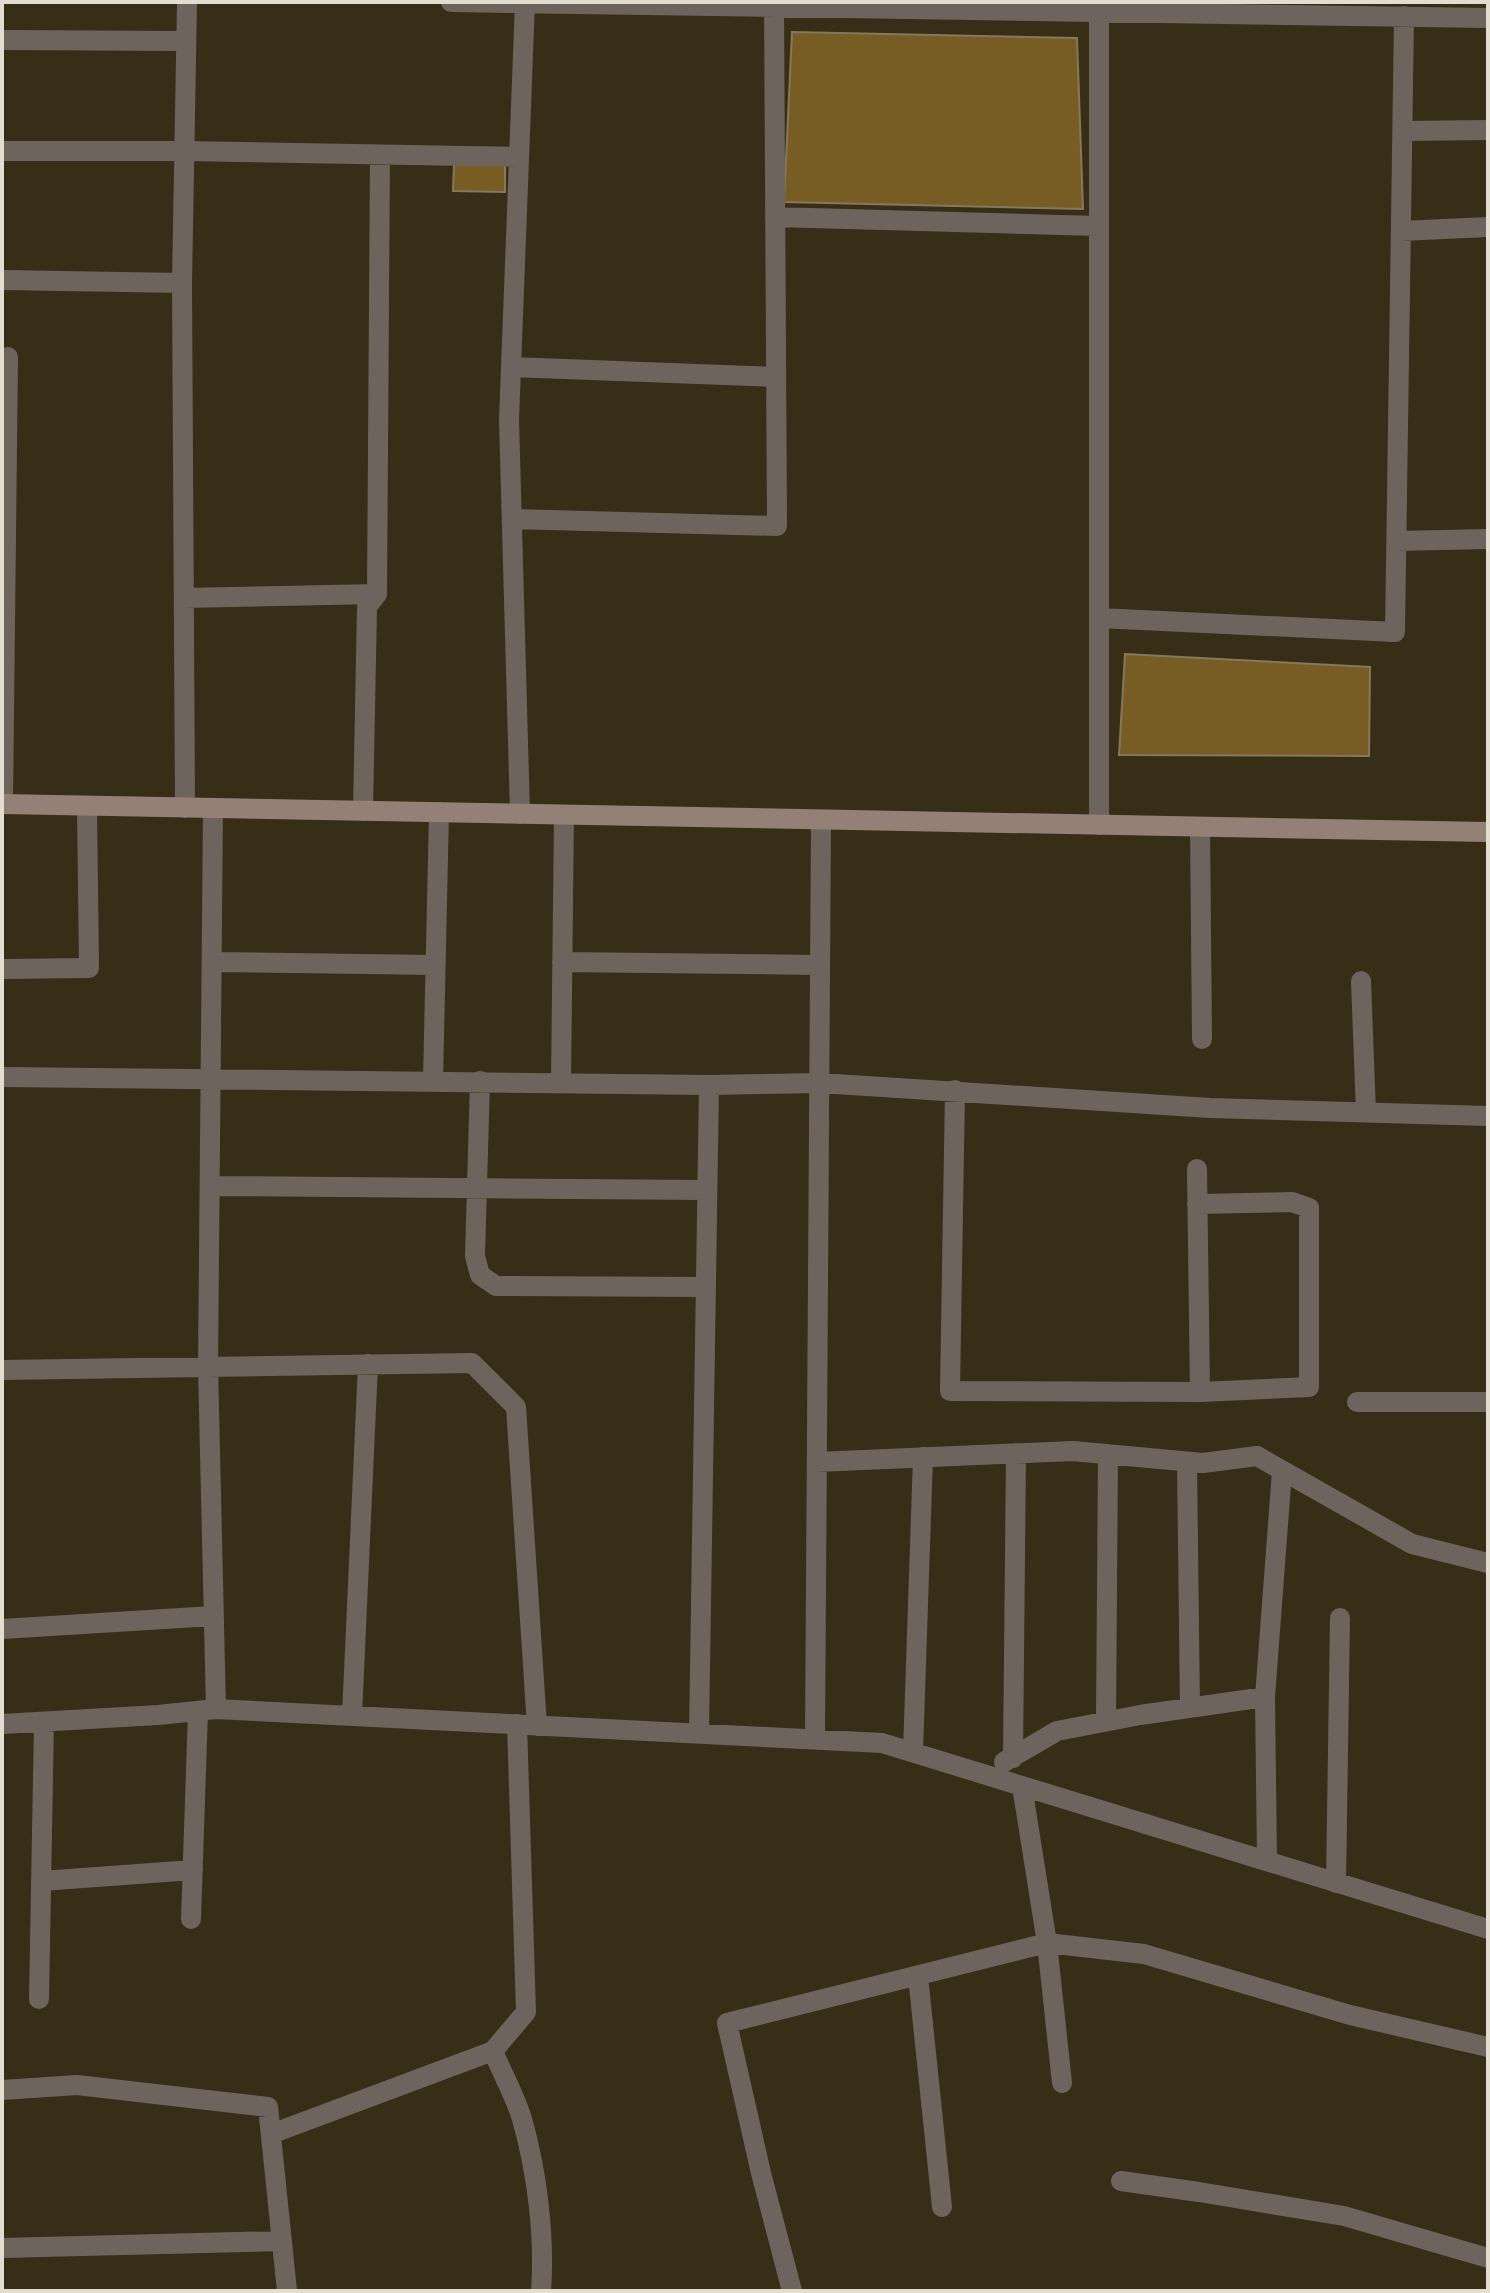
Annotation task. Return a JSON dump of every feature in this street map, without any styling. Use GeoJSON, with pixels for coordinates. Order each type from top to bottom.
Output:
{"type":"FeatureCollection","features":[{"type":"Feature","properties":{"kind":"street"},"geometry":{"type":"LineString","coordinates":[[185,808],[182,283],[187,2]]}},
{"type":"Feature","properties":{"kind":"street"},"geometry":{"type":"LineString","coordinates":[[451,2],[1099,7],[1488,18]]}},
{"type":"Feature","properties":{"kind":"street"},"geometry":{"type":"LineString","coordinates":[[520,814],[509,420],[525,2]]}},
{"type":"Feature","properties":{"kind":"street"},"geometry":{"type":"LineString","coordinates":[[512,519],[777,526],[774,4]]}},
{"type":"Feature","properties":{"kind":"street"},"geometry":{"type":"LineString","coordinates":[[1099,7],[1099,825]]}},
{"type":"Feature","properties":{"kind":"street"},"geometry":{"type":"LineString","coordinates":[[1099,618],[1395,632],[1404,16]]}},
{"type":"Feature","properties":{"kind":"street"},"geometry":{"type":"LineString","coordinates":[[2,40],[186,41]]}},
{"type":"Feature","properties":{"kind":"street"},"geometry":{"type":"LineString","coordinates":[[1403,131],[1488,130]]}},
{"type":"Feature","properties":{"kind":"street"},"geometry":{"type":"LineString","coordinates":[[2,151],[519,157]]}},
{"type":"Feature","properties":{"kind":"street"},"geometry":{"type":"LineString","coordinates":[[363,811],[367,607],[377,594],[380,155]]}},
{"type":"Feature","properties":{"kind":"street"},"geometry":{"type":"LineString","coordinates":[[775,217],[1099,226]]}},
{"type":"Feature","properties":{"kind":"street"},"geometry":{"type":"LineString","coordinates":[[1401,231],[1488,227]]}},
{"type":"Feature","properties":{"kind":"street"},"geometry":{"type":"LineString","coordinates":[[2,280],[182,283]]}},
{"type":"Feature","properties":{"kind":"street"},"geometry":{"type":"LineString","coordinates":[[8,357],[2,804],[1488,832]]}},
{"type":"Feature","properties":{"kind":"street"},"geometry":{"type":"LineString","coordinates":[[511,367],[776,377]]}},
{"type":"Feature","properties":{"kind":"street"},"geometry":{"type":"LineString","coordinates":[[1397,541],[1488,539]]}},
{"type":"Feature","properties":{"kind":"street"},"geometry":{"type":"LineString","coordinates":[[184,598],[377,594]]}},
{"type":"Feature","properties":{"kind":"street"},"geometry":{"type":"LineString","coordinates":[[2,969],[89,968],[87,806]]}},
{"type":"Feature","properties":{"kind":"street"},"geometry":{"type":"LineString","coordinates":[[191,1919],[213,1616],[208,1366],[213,808]]}},
{"type":"Feature","properties":{"kind":"street"},"geometry":{"type":"LineString","coordinates":[[433,1081],[439,812]]}},
{"type":"Feature","properties":{"kind":"street"},"geometry":{"type":"LineString","coordinates":[[561,1082],[564,815]]}},
{"type":"Feature","properties":{"kind":"street"},"geometry":{"type":"LineString","coordinates":[[815,1740],[821,820]]}},
{"type":"Feature","properties":{"kind":"street"},"geometry":{"type":"LineString","coordinates":[[1200,827],[1202,1039]]}},
{"type":"Feature","properties":{"kind":"street"},"geometry":{"type":"LineString","coordinates":[[212,962],[435,965]]}},
{"type":"Feature","properties":{"kind":"street"},"geometry":{"type":"LineString","coordinates":[[562,962],[820,965]]}},
{"type":"Feature","properties":{"kind":"street"},"geometry":{"type":"LineString","coordinates":[[1361,981],[1366,1113]]}},
{"type":"Feature","properties":{"kind":"street"},"geometry":{"type":"LineString","coordinates":[[2,1077],[709,1085],[820,1083],[1210,1108],[1488,1116]]}},
{"type":"Feature","properties":{"kind":"street"},"geometry":{"type":"LineString","coordinates":[[480,1081],[475,1256],[480,1275],[496,1286],[705,1287]]}},
{"type":"Feature","properties":{"kind":"street"},"geometry":{"type":"LineString","coordinates":[[699,1734],[709,1085]]}},
{"type":"Feature","properties":{"kind":"street"},"geometry":{"type":"LineString","coordinates":[[955,1090],[950,1391],[1200,1392],[1309,1387],[1309,1208],[1292,1202],[1197,1204]]}},
{"type":"Feature","properties":{"kind":"street"},"geometry":{"type":"LineString","coordinates":[[1197,1169],[1200,1392]]}},
{"type":"Feature","properties":{"kind":"street"},"geometry":{"type":"LineString","coordinates":[[210,1186],[706,1190]]}},
{"type":"Feature","properties":{"kind":"street"},"geometry":{"type":"LineString","coordinates":[[2,1370],[472,1363],[516,1407],[527,1725],[526,2012],[493,2051],[271,2134]]}},
{"type":"Feature","properties":{"kind":"street"},"geometry":{"type":"LineString","coordinates":[[352,1716],[368,1364]]}},
{"type":"Feature","properties":{"kind":"street"},"geometry":{"type":"LineString","coordinates":[[1357,1402],[1488,1402]]}},
{"type":"Feature","properties":{"kind":"street"},"geometry":{"type":"LineString","coordinates":[[817,1462],[1073,1451],[1203,1463],[1257,1456],[1412,1544],[1488,1563]]}},
{"type":"Feature","properties":{"kind":"street"},"geometry":{"type":"LineString","coordinates":[[1013,1758],[1016,1453]]}},
{"type":"Feature","properties":{"kind":"street"},"geometry":{"type":"LineString","coordinates":[[1106,1721],[1108,1454]]}},
{"type":"Feature","properties":{"kind":"street"},"geometry":{"type":"LineString","coordinates":[[913,1752],[923,1457]]}},
{"type":"Feature","properties":{"kind":"street"},"geometry":{"type":"LineString","coordinates":[[1187,1462],[1190,1708]]}},
{"type":"Feature","properties":{"kind":"street"},"geometry":{"type":"LineString","coordinates":[[1267,1861],[1265,1697],[1282,1471]]}},
{"type":"Feature","properties":{"kind":"street"},"geometry":{"type":"LineString","coordinates":[[2,1629],[213,1616]]}},
{"type":"Feature","properties":{"kind":"street"},"geometry":{"type":"LineString","coordinates":[[1336,1883],[1340,1618]]}},
{"type":"Feature","properties":{"kind":"street"},"geometry":{"type":"LineString","coordinates":[[984,1774],[1057,1731],[1265,1697]]}},
{"type":"Feature","properties":{"kind":"street"},"geometry":{"type":"LineString","coordinates":[[2,1724],[207,1710],[882,1743],[1488,1929]]}},
{"type":"Feature","properties":{"kind":"street"},"geometry":{"type":"LineString","coordinates":[[39,1999],[44,1722]]}},
{"type":"Feature","properties":{"kind":"street"},"geometry":{"type":"LineString","coordinates":[[1022,1786],[1047,1943],[1062,2083]]}},
{"type":"Feature","properties":{"kind":"street"},"geometry":{"type":"LineString","coordinates":[[41,1881],[193,1870]]}},
{"type":"Feature","properties":{"kind":"street"},"geometry":{"type":"LineString","coordinates":[[792,2291],[727,2023],[1047,1943],[1144,1954],[1350,2015],[1488,2047]]}},
{"type":"Feature","properties":{"kind":"street"},"geometry":{"type":"LineString","coordinates":[[918,1976],[942,2207]]}},
{"type":"Feature","properties":{"kind":"street"},"geometry":{"type":"LineString","coordinates":[[493,2051],[522,2118],[538,2196],[541,2291]]}},
{"type":"Feature","properties":{"kind":"street"},"geometry":{"type":"LineString","coordinates":[[2,2090],[77,2085],[268,2107],[287,2291]]}},
{"type":"Feature","properties":{"kind":"street"},"geometry":{"type":"LineString","coordinates":[[1121,2181],[1344,2216],[1488,2258]]}},
{"type":"Feature","properties":{"kind":"street"},"geometry":{"type":"LineString","coordinates":[[2,2248],[281,2241]]}},
{"type":"Feature","properties":{"kind":"building"},"geometry":{"type":"Polygon","coordinates":[[[792,32],[1077,38],[1083,209],[784,202],[792,32]]]}},
{"type":"Feature","properties":{"kind":"building"},"geometry":{"type":"Polygon","coordinates":[[[454,164],[505,165],[505,192],[453,191],[454,164]]]}},
{"type":"Feature","properties":{"kind":"building"},"geometry":{"type":"Polygon","coordinates":[[[1125,654],[1370,667],[1369,756],[1119,755],[1125,654]]]}}]}
